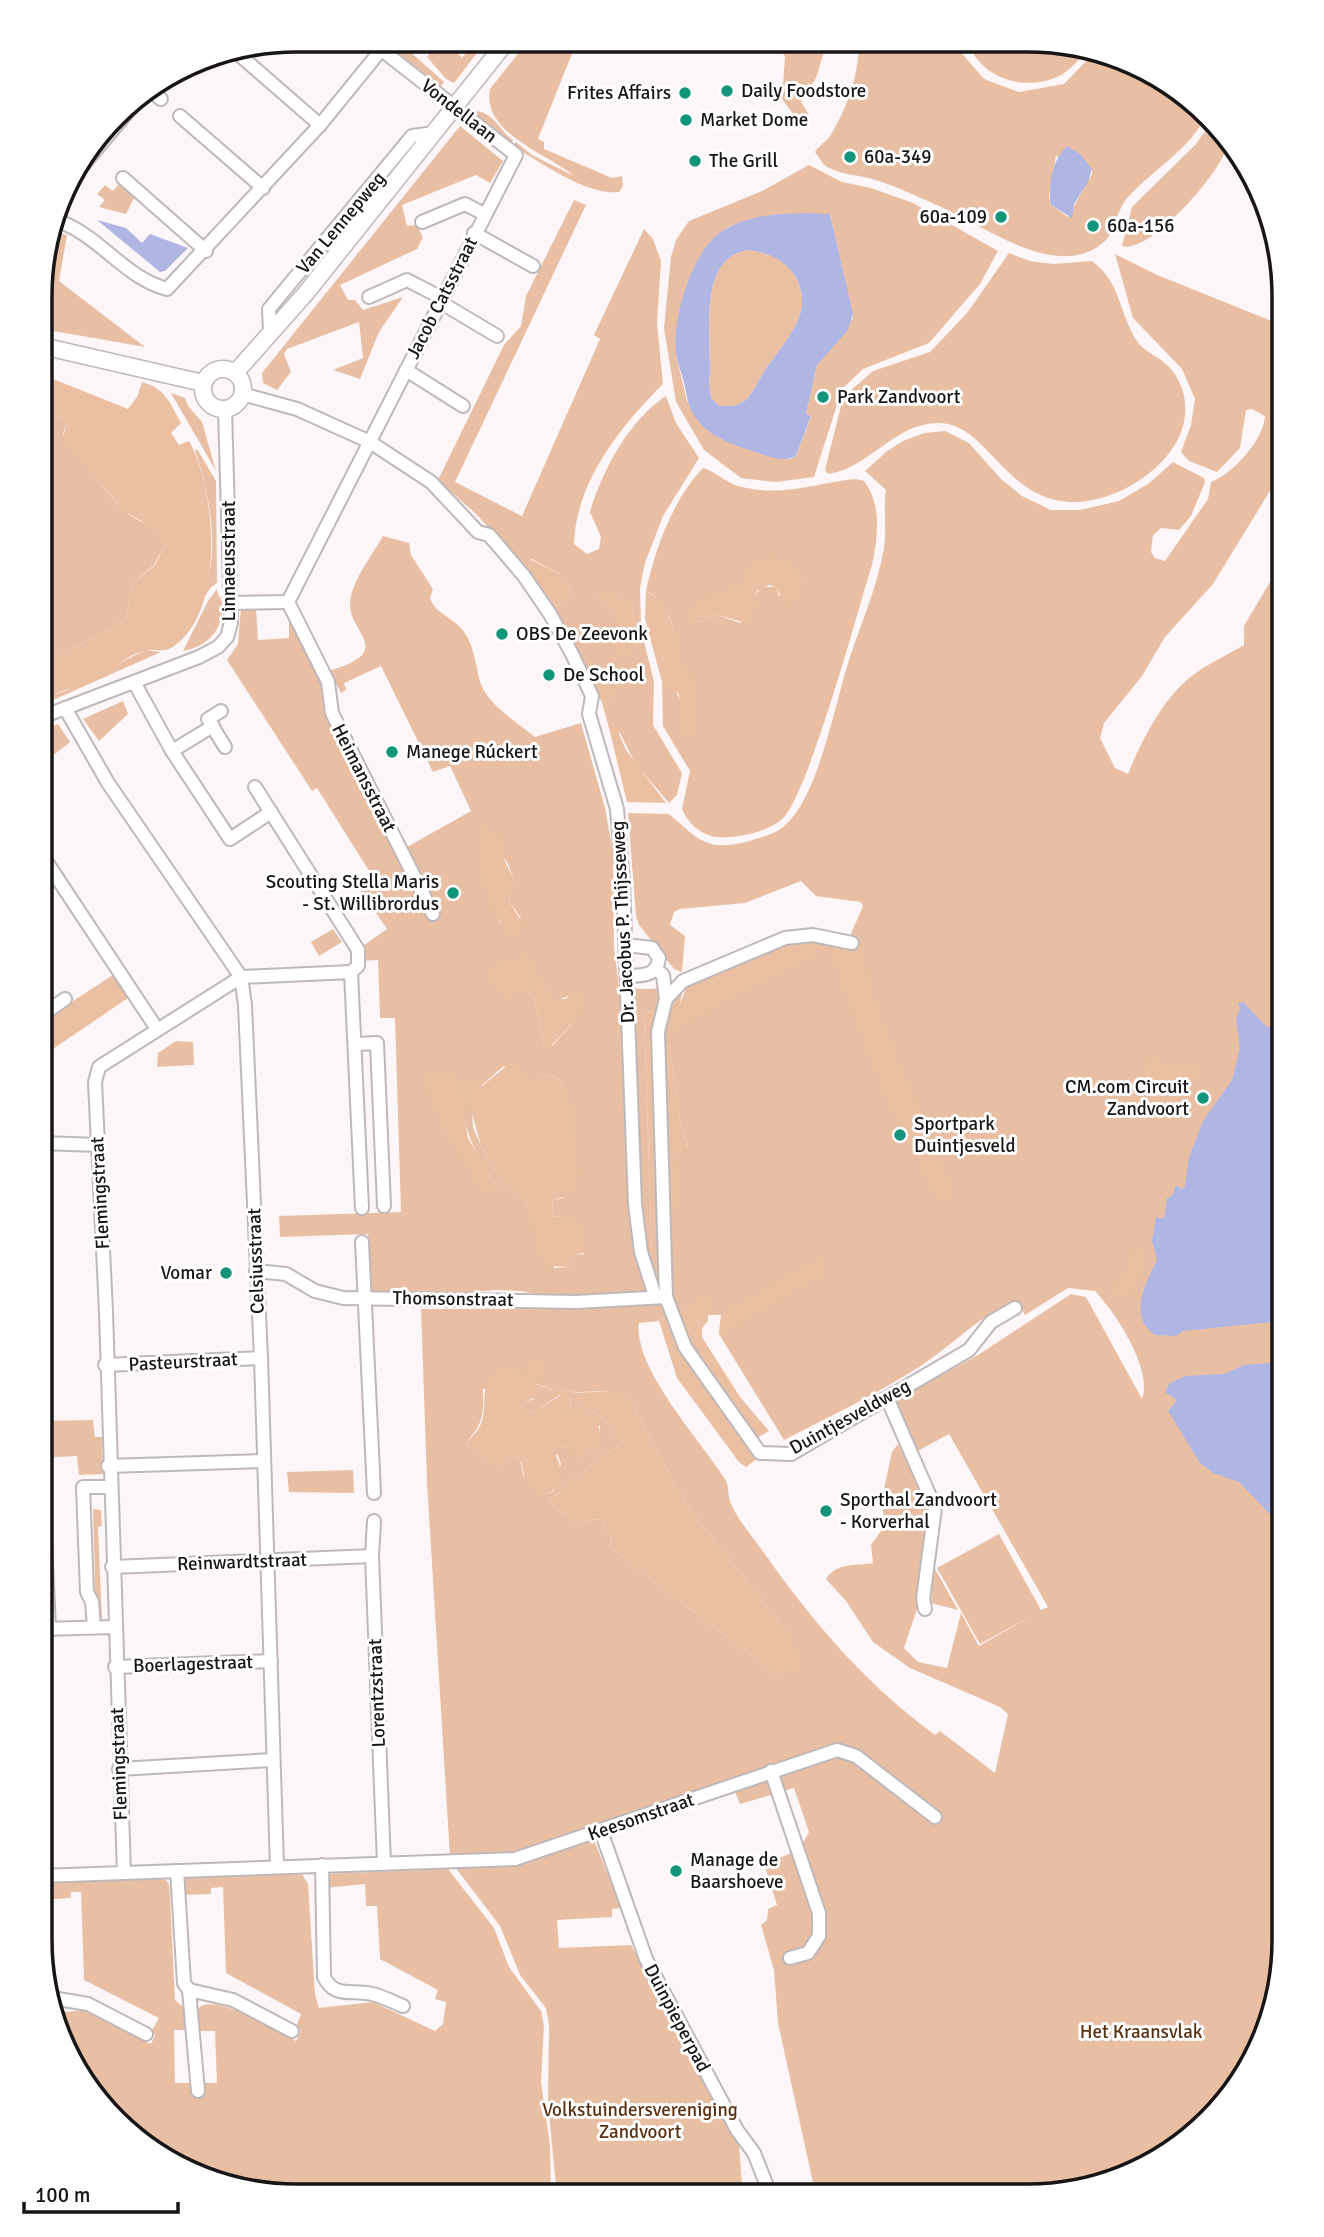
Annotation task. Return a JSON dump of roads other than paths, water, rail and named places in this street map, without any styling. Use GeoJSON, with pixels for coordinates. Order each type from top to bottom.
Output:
{"type":"FeatureCollection","features":[{"type":"Feature","properties":{"kind":"main road","name":"Van Lennepweg"},"geometry":{"type":"LineString","coordinates":[[235,373],[306,293],[498,52]]}},
{"type":"Feature","properties":{"kind":"main road"},"geometry":{"type":"LineString","coordinates":[[52,348],[203,383]]}},
{"type":"Feature","properties":{"kind":"main road"},"geometry":{"type":"LineString","coordinates":[[224,368],[235,373],[242,384],[242,394],[236,404],[225,409],[209,403],[203,394],[203,383],[215,370],[224,368]]}},
{"type":"Feature","properties":{"kind":"street"},"geometry":{"type":"LineString","coordinates":[[64,223],[74,226],[149,285],[167,289],[206,251],[320,125],[379,52]]}},
{"type":"Feature","properties":{"kind":"street","name":"Vondellaan"},"geometry":{"type":"LineString","coordinates":[[383,52],[516,155]]}},
{"type":"Feature","properties":{"kind":"street"},"geometry":{"type":"LineString","coordinates":[[244,59],[320,125]]}},
{"type":"Feature","properties":{"kind":"street"},"geometry":{"type":"LineString","coordinates":[[158,96],[161,99]]}},
{"type":"Feature","properties":{"kind":"street"},"geometry":{"type":"LineString","coordinates":[[180,116],[263,188]]}},
{"type":"Feature","properties":{"kind":"street","name":"Jacob Catsstraat"},"geometry":{"type":"LineString","coordinates":[[370,442],[516,155]]}},
{"type":"Feature","properties":{"kind":"street"},"geometry":{"type":"LineString","coordinates":[[123,178],[206,251]]}},
{"type":"Feature","properties":{"kind":"street"},"geometry":{"type":"LineString","coordinates":[[422,222],[465,204],[484,214]]}},
{"type":"Feature","properties":{"kind":"street"},"geometry":{"type":"LineString","coordinates":[[474,233],[533,266]]}},
{"type":"Feature","properties":{"kind":"street"},"geometry":{"type":"LineString","coordinates":[[369,297],[407,280],[438,296],[440,302],[497,336]]}},
{"type":"Feature","properties":{"kind":"street"},"geometry":{"type":"LineString","coordinates":[[406,370],[463,406]]}},
{"type":"Feature","properties":{"kind":"street","name":"Dr. Jacobus P. Thijsseweg"},"geometry":{"type":"LineString","coordinates":[[242,394],[297,409],[370,442],[431,482],[478,532],[489,535],[537,595],[572,654],[592,696],[589,714],[617,810],[626,945],[635,1204],[641,1252],[661,1296]]}},
{"type":"Feature","properties":{"kind":"street","name":"Linnaeusstraat"},"geometry":{"type":"LineString","coordinates":[[52,713],[218,647],[227,636],[231,623],[231,603],[225,409]]}},
{"type":"Feature","properties":{"kind":"street"},"geometry":{"type":"LineString","coordinates":[[231,603],[288,602],[370,442]]}},
{"type":"Feature","properties":{"kind":"street","name":"Heimansstraat"},"geometry":{"type":"LineString","coordinates":[[288,602],[328,682],[332,713],[433,914]]}},
{"type":"Feature","properties":{"kind":"street"},"geometry":{"type":"LineString","coordinates":[[134,682],[172,751],[230,839],[271,811]]}},
{"type":"Feature","properties":{"kind":"street","name":"Celsiusstraat"},"geometry":{"type":"LineString","coordinates":[[65,708],[108,783],[241,977],[245,1005],[261,1359],[265,1562],[271,1661],[277,1867]]}},
{"type":"Feature","properties":{"kind":"street"},"geometry":{"type":"LineString","coordinates":[[221,711],[208,719],[225,747]]}},
{"type":"Feature","properties":{"kind":"street"},"geometry":{"type":"LineString","coordinates":[[172,751],[213,726]]}},
{"type":"Feature","properties":{"kind":"street"},"geometry":{"type":"LineString","coordinates":[[241,977],[351,972],[358,966],[358,950],[255,787]]}},
{"type":"Feature","properties":{"kind":"street"},"geometry":{"type":"LineString","coordinates":[[52,870],[157,1029]]}},
{"type":"Feature","properties":{"kind":"street"},"geometry":{"type":"LineString","coordinates":[[666,999],[683,981],[785,937],[813,935],[852,943]]}},
{"type":"Feature","properties":{"kind":"street","name":"Duintjesveldweg"},"geometry":{"type":"LineString","coordinates":[[626,945],[652,948],[659,958],[659,972],[666,999],[658,1032],[661,1296],[685,1347],[760,1453],[791,1454],[970,1350],[991,1322],[1015,1308]]}},
{"type":"Feature","properties":{"kind":"street"},"geometry":{"type":"LineString","coordinates":[[351,972],[362,1208]]}},
{"type":"Feature","properties":{"kind":"street"},"geometry":{"type":"LineString","coordinates":[[627,976],[659,972],[683,981]]}},
{"type":"Feature","properties":{"kind":"street","name":"Flemingstraat"},"geometry":{"type":"LineString","coordinates":[[124,1873],[118,1769],[95,1082],[99,1067],[241,977]]}},
{"type":"Feature","properties":{"kind":"street"},"geometry":{"type":"LineString","coordinates":[[52,1008],[65,999]]}},
{"type":"Feature","properties":{"kind":"street"},"geometry":{"type":"LineString","coordinates":[[355,1044],[377,1043],[384,1206]]}},
{"type":"Feature","properties":{"kind":"street"},"geometry":{"type":"LineString","coordinates":[[52,1143],[98,1145]]}},
{"type":"Feature","properties":{"kind":"street"},"geometry":{"type":"LineString","coordinates":[[359,1167],[382,1165]]}},
{"type":"Feature","properties":{"kind":"street"},"geometry":{"type":"LineString","coordinates":[[362,1242],[373,1493]]}},
{"type":"Feature","properties":{"kind":"street","name":"Thomsonstraat"},"geometry":{"type":"LineString","coordinates":[[256,1271],[286,1274],[321,1294],[363,1297],[429,1301],[576,1302],[661,1296]]}},
{"type":"Feature","properties":{"kind":"street","name":"Pasteurstraat"},"geometry":{"type":"LineString","coordinates":[[105,1366],[261,1359]]}},
{"type":"Feature","properties":{"kind":"street"},"geometry":{"type":"LineString","coordinates":[[887,1398],[934,1508],[923,1599],[925,1609]]}},
{"type":"Feature","properties":{"kind":"street"},"geometry":{"type":"LineString","coordinates":[[108,1466],[264,1461]]}},
{"type":"Feature","properties":{"kind":"street"},"geometry":{"type":"LineString","coordinates":[[94,1627],[92,1602],[87,1592],[83,1487],[110,1487]]}},
{"type":"Feature","properties":{"kind":"street","name":"Lorentzstraat"},"geometry":{"type":"LineString","coordinates":[[374,1521],[372,1556],[384,1864]]}},
{"type":"Feature","properties":{"kind":"street","name":"Reinwardtstraat"},"geometry":{"type":"LineString","coordinates":[[111,1567],[372,1556]]}},
{"type":"Feature","properties":{"kind":"street"},"geometry":{"type":"LineString","coordinates":[[52,1629],[114,1626]]}},
{"type":"Feature","properties":{"kind":"street","name":"Boerlagestraat"},"geometry":{"type":"LineString","coordinates":[[115,1667],[271,1661]]}},
{"type":"Feature","properties":{"kind":"street","name":"Keesomstraat"},"geometry":{"type":"LineString","coordinates":[[52,1876],[515,1859],[831,1751],[850,1753],[935,1817]]}},
{"type":"Feature","properties":{"kind":"street"},"geometry":{"type":"LineString","coordinates":[[118,1769],[273,1760]]}},
{"type":"Feature","properties":{"kind":"street"},"geometry":{"type":"LineString","coordinates":[[771,1771],[819,1913],[819,1936],[808,1953],[790,1958]]}},
{"type":"Feature","properties":{"kind":"street","name":"Duinpieperpad"},"geometry":{"type":"LineString","coordinates":[[601,1831],[646,1959],[737,2130],[754,2153],[766,2184]]}},
{"type":"Feature","properties":{"kind":"street"},"geometry":{"type":"LineString","coordinates":[[321,1865],[324,1977],[328,1986],[339,1993],[371,1993],[403,2006]]}},
{"type":"Feature","properties":{"kind":"street"},"geometry":{"type":"LineString","coordinates":[[177,1871],[184,1983],[189,1990],[198,2091]]}},
{"type":"Feature","properties":{"kind":"street"},"geometry":{"type":"LineString","coordinates":[[189,1990],[233,2000],[292,2031]]}},
{"type":"Feature","properties":{"kind":"street"},"geometry":{"type":"LineString","coordinates":[[60,1999],[88,2004],[146,2034]]}},
{"type":"Feature","properties":{"kind":"water"},"geometry":{"type":"Polygon","coordinates":[[[1067,146],[1080,154],[1092,169],[1088,182],[1074,204],[1072,218],[1051,205],[1050,197],[1055,166],[1067,146]]]}},
{"type":"Feature","properties":{"kind":"water"},"geometry":{"type":"Polygon","coordinates":[[[830,214],[853,314],[848,330],[817,365],[806,414],[811,416],[796,456],[776,458],[722,440],[701,425],[693,414],[677,357],[677,322],[693,270],[711,241],[721,232],[745,220],[773,215],[830,214]],[[749,250],[731,256],[720,268],[713,285],[709,326],[709,384],[711,398],[719,406],[735,406],[746,400],[795,327],[800,315],[801,290],[791,270],[769,255],[749,250]]]}},
{"type":"Feature","properties":{"kind":"water"},"geometry":{"type":"Polygon","coordinates":[[[97,220],[126,228],[142,243],[150,234],[188,248],[165,271],[160,272],[97,220]]]}},
{"type":"Feature","properties":{"kind":"water"},"geometry":{"type":"Polygon","coordinates":[[[1243,1002],[1267,1027],[1272,1027],[1271,1322],[1183,1331],[1176,1336],[1155,1335],[1147,1327],[1140,1309],[1144,1289],[1157,1260],[1152,1241],[1156,1217],[1164,1219],[1167,1198],[1172,1196],[1176,1185],[1181,1189],[1185,1186],[1189,1157],[1203,1121],[1232,1080],[1240,1048],[1236,1019],[1240,1009],[1238,1003],[1243,1002]]]}},
{"type":"Feature","properties":{"kind":"water"},"geometry":{"type":"Polygon","coordinates":[[[1271,1363],[1271,1516],[1239,1482],[1213,1473],[1200,1463],[1168,1411],[1177,1400],[1165,1392],[1170,1383],[1185,1376],[1224,1374],[1244,1365],[1271,1363]]]}},
{"type":"Feature","properties":{"kind":"place","name":"Daily Foodstore"},"geometry":{"type":"Point","coordinates":[727,91]}},
{"type":"Feature","properties":{"kind":"place","name":"Frites Affairs"},"geometry":{"type":"Point","coordinates":[685,93]}},
{"type":"Feature","properties":{"kind":"place","name":"Market Dome"},"geometry":{"type":"Point","coordinates":[686,120]}},
{"type":"Feature","properties":{"kind":"place","name":"60a-349"},"geometry":{"type":"Point","coordinates":[850,157]}},
{"type":"Feature","properties":{"kind":"place","name":"The Grill"},"geometry":{"type":"Point","coordinates":[695,161]}},
{"type":"Feature","properties":{"kind":"place","name":"60a-109"},"geometry":{"type":"Point","coordinates":[1001,217]}},
{"type":"Feature","properties":{"kind":"place","name":"60a-156"},"geometry":{"type":"Point","coordinates":[1093,226]}},
{"type":"Feature","properties":{"kind":"place","name":"Park Zandvoort"},"geometry":{"type":"Point","coordinates":[823,397]}},
{"type":"Feature","properties":{"kind":"place","name":"OBS De Zeevonk"},"geometry":{"type":"Point","coordinates":[502,634]}},
{"type":"Feature","properties":{"kind":"place","name":"De School"},"geometry":{"type":"Point","coordinates":[549,675]}},
{"type":"Feature","properties":{"kind":"place","name":"Manege Rúckert"},"geometry":{"type":"Point","coordinates":[392,752]}},
{"type":"Feature","properties":{"kind":"place","name":"Scouting Stella Maris - St. Willibrordus"},"geometry":{"type":"Point","coordinates":[453,893]}},
{"type":"Feature","properties":{"kind":"place","name":"CM.com Circuit Zandvoort"},"geometry":{"type":"Point","coordinates":[1203,1098]}},
{"type":"Feature","properties":{"kind":"place","name":"Sportpark Duintjesveld"},"geometry":{"type":"Point","coordinates":[900,1135]}},
{"type":"Feature","properties":{"kind":"place","name":"Vomar"},"geometry":{"type":"Point","coordinates":[226,1273]}},
{"type":"Feature","properties":{"kind":"place","name":"Sporthal Zandvoort - Korverhal"},"geometry":{"type":"Point","coordinates":[826,1511]}},
{"type":"Feature","properties":{"kind":"place","name":"Manage de Baarshoeve"},"geometry":{"type":"Point","coordinates":[676,1871]}},
{"type":"Feature","properties":{"kind":"park label","name":"Het Kraansvlak"},"geometry":{"type":"Point","coordinates":[1141,2032]}},
{"type":"Feature","properties":{"kind":"park label","name":"Volkstuindersvereniging Zandvoort"},"geometry":{"type":"Point","coordinates":[640,2121]}}]}
